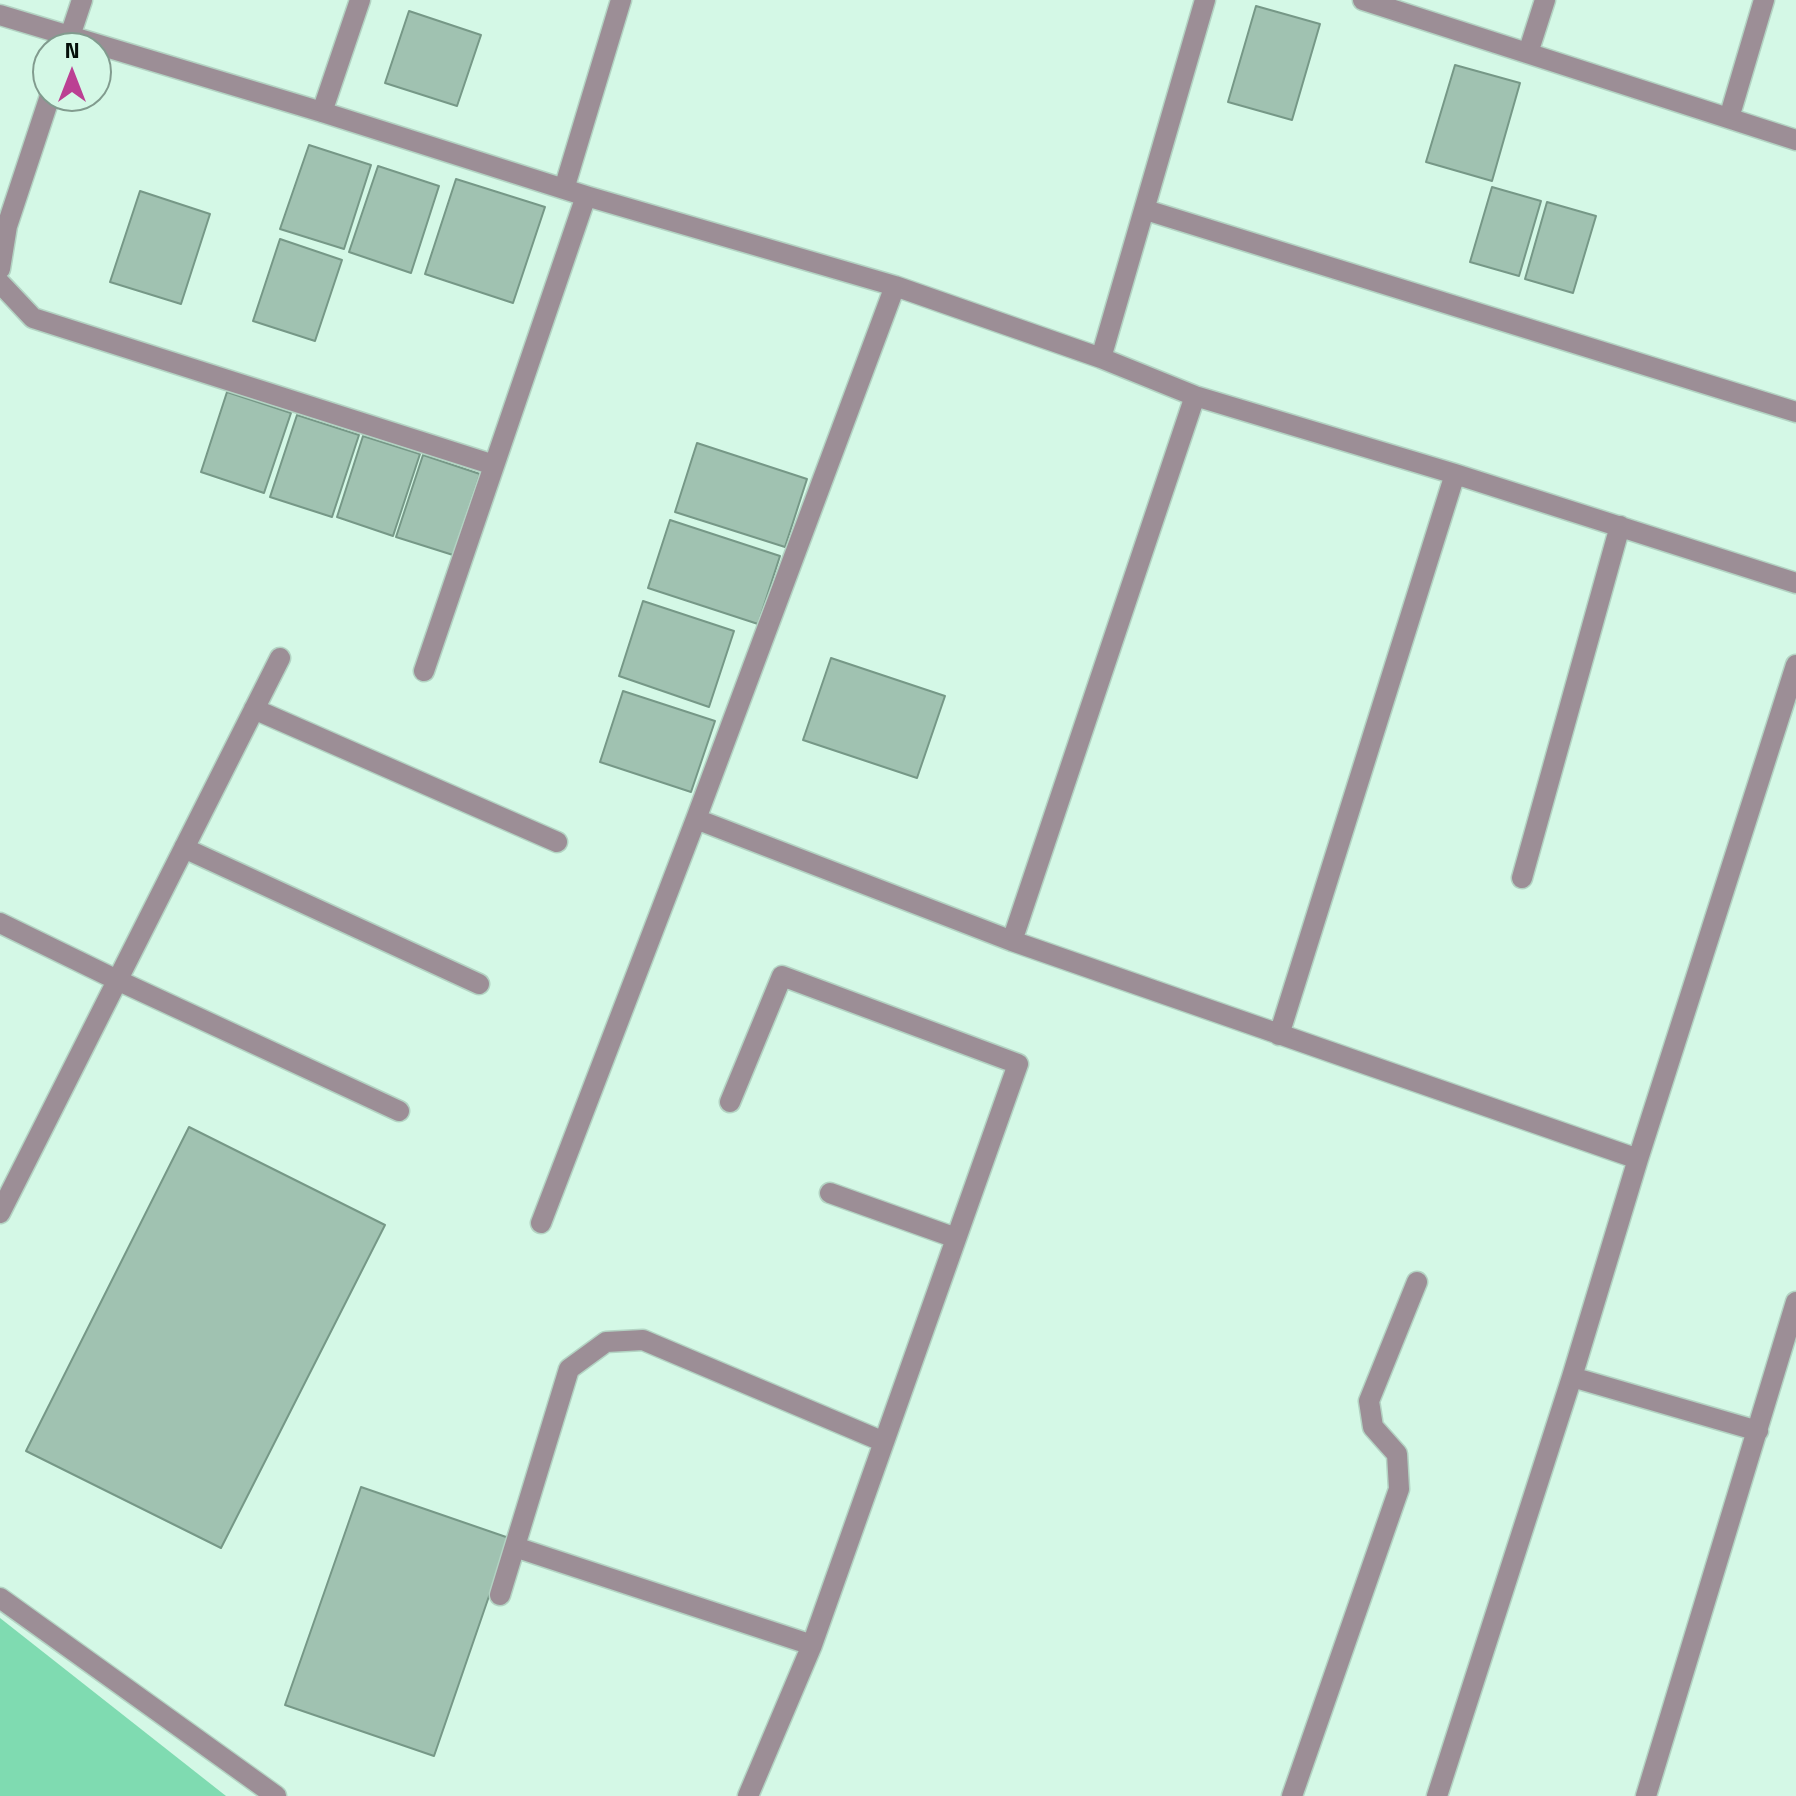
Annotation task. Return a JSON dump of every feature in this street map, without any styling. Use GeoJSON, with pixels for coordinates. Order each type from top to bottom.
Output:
{"type":"FeatureCollection","features":[{"type":"Feature","properties":{"kind":"street"},"geometry":{"type":"LineString","coordinates":[[71,32],[82,0]]}},
{"type":"Feature","properties":{"kind":"street"},"geometry":{"type":"LineString","coordinates":[[322,112],[360,0]]}},
{"type":"Feature","properties":{"kind":"street"},"geometry":{"type":"LineString","coordinates":[[564,189],[621,0]]}},
{"type":"Feature","properties":{"kind":"street"},"geometry":{"type":"LineString","coordinates":[[1101,358],[1205,0]]}},
{"type":"Feature","properties":{"kind":"street"},"geometry":{"type":"LineString","coordinates":[[1363,0],[1796,140]]}},
{"type":"Feature","properties":{"kind":"street"},"geometry":{"type":"LineString","coordinates":[[1528,53],[1545,0]]}},
{"type":"Feature","properties":{"kind":"street"},"geometry":{"type":"LineString","coordinates":[[1729,118],[1764,0]]}},
{"type":"Feature","properties":{"kind":"street"},"geometry":{"type":"LineString","coordinates":[[0,15],[43,32]]}},
{"type":"Feature","properties":{"kind":"street"},"geometry":{"type":"LineString","coordinates":[[112,54],[322,112],[586,196],[895,286],[1101,358],[1195,396],[1455,474],[1796,583]]}},
{"type":"Feature","properties":{"kind":"street"},"geometry":{"type":"LineString","coordinates":[[0,269],[7,226],[45,112]]}},
{"type":"Feature","properties":{"kind":"street"},"geometry":{"type":"LineString","coordinates":[[424,671],[586,196]]}},
{"type":"Feature","properties":{"kind":"street"},"geometry":{"type":"LineString","coordinates":[[1146,210],[1796,412]]}},
{"type":"Feature","properties":{"kind":"street"},"geometry":{"type":"LineString","coordinates":[[0,283],[33,318],[494,465]]}},
{"type":"Feature","properties":{"kind":"street"},"geometry":{"type":"LineString","coordinates":[[541,1223],[895,286]]}},
{"type":"Feature","properties":{"kind":"street"},"geometry":{"type":"LineString","coordinates":[[1012,941],[1195,396]]}},
{"type":"Feature","properties":{"kind":"street"},"geometry":{"type":"LineString","coordinates":[[1279,1035],[1455,474]]}},
{"type":"Feature","properties":{"kind":"street"},"geometry":{"type":"LineString","coordinates":[[1522,878],[1620,526]]}},
{"type":"Feature","properties":{"kind":"street"},"geometry":{"type":"LineString","coordinates":[[0,1213],[280,658]]}},
{"type":"Feature","properties":{"kind":"street"},"geometry":{"type":"LineString","coordinates":[[1437,1796],[1796,665]]}},
{"type":"Feature","properties":{"kind":"street"},"geometry":{"type":"LineString","coordinates":[[254,709],[557,842]]}},
{"type":"Feature","properties":{"kind":"street"},"geometry":{"type":"LineString","coordinates":[[696,819],[1012,941],[1638,1159]]}},
{"type":"Feature","properties":{"kind":"street"},"geometry":{"type":"LineString","coordinates":[[184,848],[479,984]]}},
{"type":"Feature","properties":{"kind":"street"},"geometry":{"type":"LineString","coordinates":[[0,923],[399,1111]]}},
{"type":"Feature","properties":{"kind":"street"},"geometry":{"type":"LineString","coordinates":[[730,1102],[782,976],[1018,1064],[812,1645],[748,1796]]}},
{"type":"Feature","properties":{"kind":"street"},"geometry":{"type":"LineString","coordinates":[[830,1193],[956,1238]]}},
{"type":"Feature","properties":{"kind":"street"},"geometry":{"type":"LineString","coordinates":[[1292,1796],[1399,1489],[1397,1454],[1373,1427],[1369,1401],[1417,1282]]}},
{"type":"Feature","properties":{"kind":"street"},"geometry":{"type":"LineString","coordinates":[[1646,1796],[1796,1302]]}},
{"type":"Feature","properties":{"kind":"street"},"geometry":{"type":"LineString","coordinates":[[500,1595],[569,1369],[606,1342],[643,1340],[884,1442]]}},
{"type":"Feature","properties":{"kind":"street"},"geometry":{"type":"LineString","coordinates":[[1572,1377],[1758,1431]]}},
{"type":"Feature","properties":{"kind":"street"},"geometry":{"type":"LineString","coordinates":[[515,1547],[812,1645]]}},
{"type":"Feature","properties":{"kind":"street"},"geometry":{"type":"LineString","coordinates":[[0,1598],[276,1796]]}},
{"type":"Feature","properties":{"kind":"green space"},"geometry":{"type":"Polygon","coordinates":[[[0,1618],[226,1796],[0,1796],[0,1618]]]}},
{"type":"Feature","properties":{"kind":"building"},"geometry":{"type":"Polygon","coordinates":[[[1256,6],[1320,24],[1292,120],[1228,102],[1256,6]]]}},
{"type":"Feature","properties":{"kind":"building"},"geometry":{"type":"Polygon","coordinates":[[[409,11],[481,35],[457,106],[385,83],[409,11]]]}},
{"type":"Feature","properties":{"kind":"building"},"geometry":{"type":"Polygon","coordinates":[[[1455,65],[1520,83],[1492,181],[1426,162],[1455,65]]]}},
{"type":"Feature","properties":{"kind":"building"},"geometry":{"type":"Polygon","coordinates":[[[309,145],[371,165],[344,249],[280,229],[309,145]]]}},
{"type":"Feature","properties":{"kind":"building"},"geometry":{"type":"Polygon","coordinates":[[[378,166],[439,186],[411,273],[349,252],[378,166]]]}},
{"type":"Feature","properties":{"kind":"building"},"geometry":{"type":"Polygon","coordinates":[[[456,179],[545,207],[513,303],[425,274],[456,179]]]}},
{"type":"Feature","properties":{"kind":"building"},"geometry":{"type":"Polygon","coordinates":[[[1492,187],[1541,201],[1519,276],[1470,262],[1492,187]]]}},
{"type":"Feature","properties":{"kind":"building"},"geometry":{"type":"Polygon","coordinates":[[[140,191],[210,214],[181,304],[110,282],[140,191]]]}},
{"type":"Feature","properties":{"kind":"building"},"geometry":{"type":"Polygon","coordinates":[[[1547,202],[1596,216],[1573,293],[1525,279],[1547,202]]]}},
{"type":"Feature","properties":{"kind":"building"},"geometry":{"type":"Polygon","coordinates":[[[280,239],[342,260],[315,341],[253,321],[280,239]]]}},
{"type":"Feature","properties":{"kind":"building"},"geometry":{"type":"Polygon","coordinates":[[[227,392],[291,413],[264,493],[201,472],[227,392]]]}},
{"type":"Feature","properties":{"kind":"building"},"geometry":{"type":"Polygon","coordinates":[[[297,415],[359,435],[332,517],[270,497],[297,415]]]}},
{"type":"Feature","properties":{"kind":"building"},"geometry":{"type":"Polygon","coordinates":[[[363,436],[420,454],[393,536],[337,517],[363,436]]]}},
{"type":"Feature","properties":{"kind":"building"},"geometry":{"type":"Polygon","coordinates":[[[697,443],[807,479],[785,547],[675,512],[697,443]]]}},
{"type":"Feature","properties":{"kind":"building"},"geometry":{"type":"Polygon","coordinates":[[[423,455],[480,474],[453,555],[396,537],[423,455]]]}},
{"type":"Feature","properties":{"kind":"building"},"geometry":{"type":"Polygon","coordinates":[[[670,520],[780,556],[758,624],[648,588],[670,520]]]}},
{"type":"Feature","properties":{"kind":"building"},"geometry":{"type":"Polygon","coordinates":[[[643,601],[734,631],[709,707],[619,676],[643,601]]]}},
{"type":"Feature","properties":{"kind":"building"},"geometry":{"type":"Polygon","coordinates":[[[831,658],[945,696],[917,778],[803,740],[831,658]]]}},
{"type":"Feature","properties":{"kind":"building"},"geometry":{"type":"Polygon","coordinates":[[[623,691],[715,721],[691,792],[600,762],[623,691]]]}},
{"type":"Feature","properties":{"kind":"building"},"geometry":{"type":"Polygon","coordinates":[[[189,1127],[385,1225],[221,1548],[26,1451],[189,1127]]]}},
{"type":"Feature","properties":{"kind":"building"},"geometry":{"type":"Polygon","coordinates":[[[361,1487],[509,1538],[434,1756],[285,1705],[361,1487]]]}}]}
